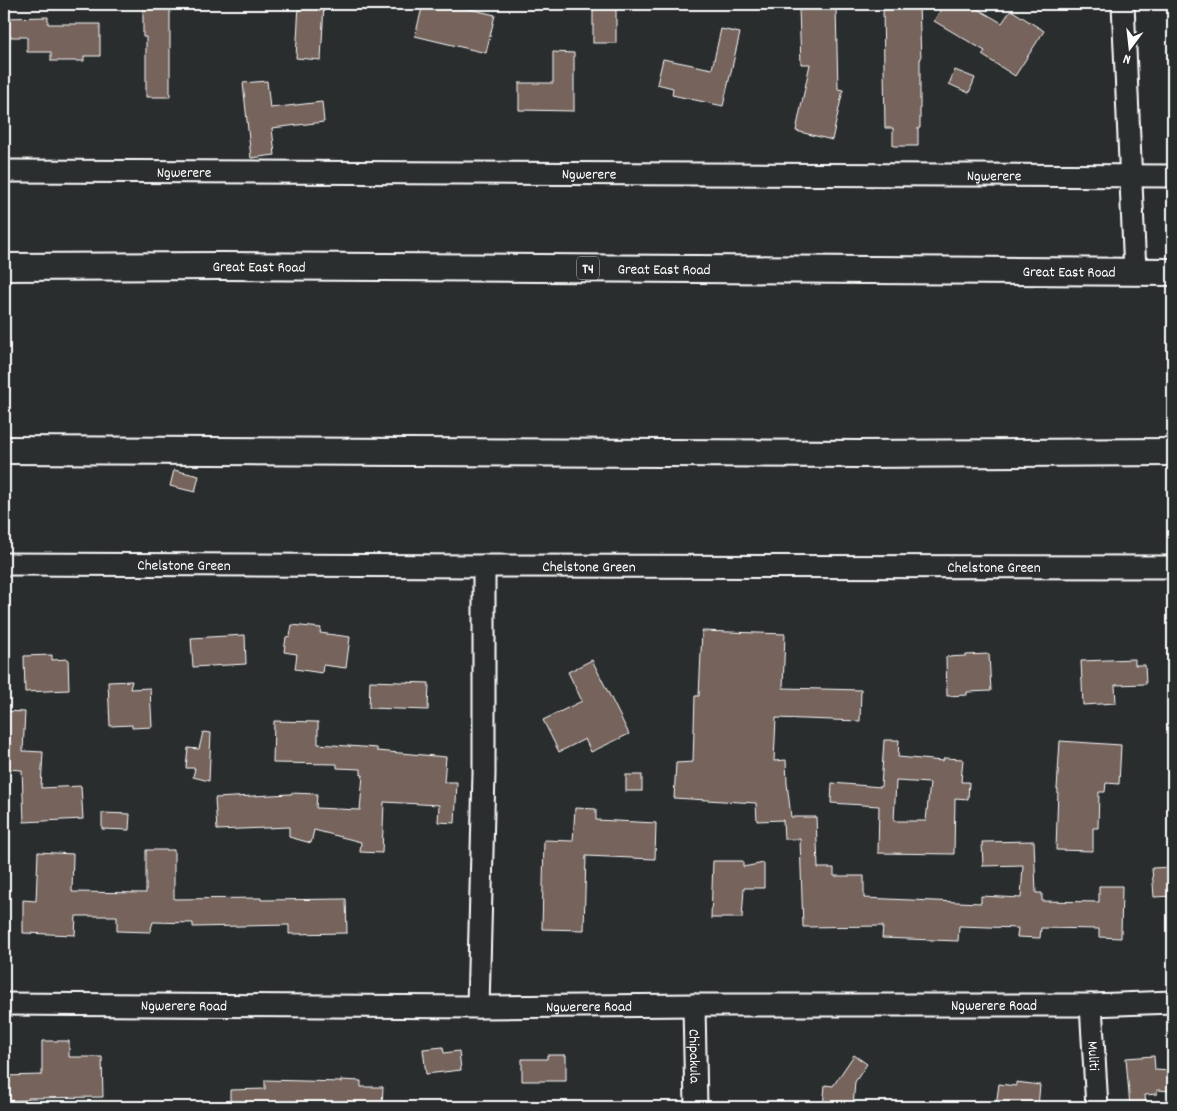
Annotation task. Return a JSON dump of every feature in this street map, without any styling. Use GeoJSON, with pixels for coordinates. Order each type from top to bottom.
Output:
{"type":"FeatureCollection","features":[{"type":"Feature","properties":{"kind":"main road","name":"Great East Road"},"geometry":{"type":"LineString","coordinates":[[4,267],[231,266],[1173,272]]}},
{"type":"Feature","properties":{"kind":"main road"},"geometry":{"type":"LineString","coordinates":[[4,450],[840,454],[1173,452]]}},
{"type":"Feature","properties":{"kind":"street"},"geometry":{"type":"LineString","coordinates":[[1123,4],[1135,272]]}},
{"type":"Feature","properties":{"kind":"street","name":"Ngwerere"},"geometry":{"type":"LineString","coordinates":[[4,170],[1173,176]]}},
{"type":"Feature","properties":{"kind":"street","name":"Chelstone Green"},"geometry":{"type":"LineString","coordinates":[[4,564],[1173,567]]}},
{"type":"Feature","properties":{"kind":"street"},"geometry":{"type":"LineString","coordinates":[[478,1007],[484,773],[484,566]]}},
{"type":"Feature","properties":{"kind":"street","name":"Ngwerere Road"},"geometry":{"type":"LineString","coordinates":[[4,1004],[478,1007],[1091,1005],[1173,1002]]}},
{"type":"Feature","properties":{"kind":"street","name":"Chipakula"},"geometry":{"type":"LineString","coordinates":[[694,1005],[696,1107]]}},
{"type":"Feature","properties":{"kind":"street","name":"Muliti"},"geometry":{"type":"LineString","coordinates":[[1091,1005],[1097,1107]]}},
{"type":"Feature","properties":{"kind":"building"},"geometry":{"type":"Polygon","coordinates":[[[143,4],[170,4],[170,97],[146,97],[146,37],[143,37],[143,4]]]}},
{"type":"Feature","properties":{"kind":"building"},"geometry":{"type":"Polygon","coordinates":[[[299,4],[324,4],[321,60],[296,58],[299,4]]]}},
{"type":"Feature","properties":{"kind":"building"},"geometry":{"type":"Polygon","coordinates":[[[423,4],[449,4],[495,15],[486,53],[415,36],[423,4]]]}},
{"type":"Feature","properties":{"kind":"building"},"geometry":{"type":"Polygon","coordinates":[[[593,4],[616,4],[616,43],[593,43],[593,4]]]}},
{"type":"Feature","properties":{"kind":"building"},"geometry":{"type":"Polygon","coordinates":[[[944,4],[969,4],[1002,23],[1011,10],[1044,31],[1015,76],[982,55],[985,51],[934,21],[944,4]]]}},
{"type":"Feature","properties":{"kind":"building"},"geometry":{"type":"Polygon","coordinates":[[[919,5],[921,59],[918,146],[893,146],[893,128],[885,128],[883,6],[919,5]]]}},
{"type":"Feature","properties":{"kind":"building"},"geometry":{"type":"Polygon","coordinates":[[[836,8],[838,89],[843,90],[832,140],[796,131],[810,64],[801,64],[799,9],[836,8]]]}},
{"type":"Feature","properties":{"kind":"building"},"geometry":{"type":"Polygon","coordinates":[[[48,17],[48,24],[100,24],[100,56],[84,56],[84,61],[51,61],[51,52],[27,52],[27,37],[4,37],[4,18],[48,17]]]}},
{"type":"Feature","properties":{"kind":"building"},"geometry":{"type":"Polygon","coordinates":[[[721,29],[740,33],[723,106],[672,95],[673,88],[657,84],[663,59],[712,69],[721,29]]]}},
{"type":"Feature","properties":{"kind":"building"},"geometry":{"type":"Polygon","coordinates":[[[553,52],[574,53],[574,111],[519,110],[519,83],[553,83],[553,52]]]}},
{"type":"Feature","properties":{"kind":"building"},"geometry":{"type":"Polygon","coordinates":[[[955,70],[975,78],[969,93],[949,84],[955,70]]]}},
{"type":"Feature","properties":{"kind":"building"},"geometry":{"type":"Polygon","coordinates":[[[267,81],[270,108],[322,102],[324,122],[272,128],[275,155],[251,158],[243,83],[267,81]]]}},
{"type":"Feature","properties":{"kind":"building"},"geometry":{"type":"Polygon","coordinates":[[[174,470],[199,476],[195,492],[170,486],[174,470]]]}},
{"type":"Feature","properties":{"kind":"building"},"geometry":{"type":"Polygon","coordinates":[[[292,625],[321,628],[320,633],[350,637],[346,668],[323,665],[322,673],[295,669],[297,654],[284,652],[286,637],[290,636],[292,625]]]}},
{"type":"Feature","properties":{"kind":"building"},"geometry":{"type":"Polygon","coordinates":[[[702,631],[785,634],[783,688],[861,690],[860,721],[776,718],[774,761],[786,760],[791,817],[816,817],[818,868],[834,868],[834,876],[864,876],[864,898],[981,903],[981,896],[1021,898],[1023,865],[983,866],[982,842],[1034,841],[1036,893],[1042,893],[1042,901],[1099,902],[1099,886],[1122,886],[1121,938],[1099,937],[1099,929],[1041,928],[1040,938],[1017,937],[1018,928],[959,926],[958,941],[882,938],[883,926],[803,927],[800,839],[784,839],[783,820],[757,821],[756,803],[674,798],[676,763],[693,762],[695,696],[699,696],[702,631]]]}},
{"type":"Feature","properties":{"kind":"building"},"geometry":{"type":"Polygon","coordinates":[[[245,635],[246,664],[193,667],[191,638],[245,635]]]}},
{"type":"Feature","properties":{"kind":"building"},"geometry":{"type":"Polygon","coordinates":[[[989,654],[991,691],[967,692],[967,695],[947,696],[946,657],[989,654]]]}},
{"type":"Feature","properties":{"kind":"building"},"geometry":{"type":"Polygon","coordinates":[[[52,655],[52,660],[68,659],[69,690],[25,692],[24,656],[52,655]]]}},
{"type":"Feature","properties":{"kind":"building"},"geometry":{"type":"Polygon","coordinates":[[[1135,659],[1135,665],[1145,665],[1146,684],[1115,685],[1116,703],[1083,705],[1081,661],[1135,659]]]}},
{"type":"Feature","properties":{"kind":"building"},"geometry":{"type":"Polygon","coordinates":[[[592,660],[629,734],[591,752],[585,739],[559,752],[543,720],[582,701],[568,672],[592,660]]]}},
{"type":"Feature","properties":{"kind":"building"},"geometry":{"type":"Polygon","coordinates":[[[132,681],[130,689],[150,688],[152,727],[132,728],[132,725],[110,726],[108,682],[132,681]]]}},
{"type":"Feature","properties":{"kind":"building"},"geometry":{"type":"Polygon","coordinates":[[[370,681],[429,683],[428,710],[369,708],[370,681]]]}},
{"type":"Feature","properties":{"kind":"building"},"geometry":{"type":"Polygon","coordinates":[[[4,711],[25,712],[23,751],[43,752],[41,788],[81,786],[83,819],[24,822],[22,770],[4,769],[4,711]]]}},
{"type":"Feature","properties":{"kind":"building"},"geometry":{"type":"Polygon","coordinates":[[[274,721],[318,722],[318,744],[377,748],[377,751],[446,757],[444,782],[457,782],[455,823],[438,822],[439,805],[384,802],[382,853],[360,852],[361,842],[314,830],[311,843],[289,837],[289,827],[217,830],[215,798],[291,793],[317,794],[316,808],[360,810],[363,775],[361,775],[361,769],[337,768],[337,764],[273,763],[274,721]]]}},
{"type":"Feature","properties":{"kind":"building"},"geometry":{"type":"Polygon","coordinates":[[[203,732],[211,733],[209,781],[193,777],[195,768],[186,768],[188,748],[199,749],[203,732]]]}},
{"type":"Feature","properties":{"kind":"building"},"geometry":{"type":"Polygon","coordinates":[[[884,740],[899,740],[898,757],[943,761],[944,758],[963,759],[961,782],[969,782],[968,799],[955,798],[954,854],[878,853],[879,806],[831,803],[832,783],[881,787],[884,740]],[[896,781],[894,821],[926,821],[930,783],[896,781]]]}},
{"type":"Feature","properties":{"kind":"building"},"geometry":{"type":"Polygon","coordinates":[[[1060,741],[1121,745],[1119,784],[1106,783],[1105,792],[1099,792],[1098,828],[1093,828],[1093,851],[1056,850],[1060,741]]]}},
{"type":"Feature","properties":{"kind":"building"},"geometry":{"type":"Polygon","coordinates":[[[626,775],[642,775],[642,791],[626,791],[626,775]]]}},
{"type":"Feature","properties":{"kind":"building"},"geometry":{"type":"Polygon","coordinates":[[[575,808],[596,809],[596,820],[656,823],[655,859],[586,856],[584,930],[542,929],[544,840],[573,841],[575,808]]]}},
{"type":"Feature","properties":{"kind":"building"},"geometry":{"type":"Polygon","coordinates":[[[102,813],[130,814],[129,830],[102,829],[102,813]]]}},
{"type":"Feature","properties":{"kind":"building"},"geometry":{"type":"Polygon","coordinates":[[[146,850],[174,850],[174,899],[346,899],[347,933],[289,934],[289,925],[193,927],[193,923],[153,922],[150,932],[117,931],[117,916],[76,916],[75,935],[23,933],[23,900],[36,901],[38,852],[73,854],[72,892],[146,893],[146,850]]]}},
{"type":"Feature","properties":{"kind":"building"},"geometry":{"type":"Polygon","coordinates":[[[713,861],[743,861],[743,867],[764,863],[764,888],[744,888],[742,918],[711,918],[713,861]]]}},
{"type":"Feature","properties":{"kind":"building"},"geometry":{"type":"Polygon","coordinates":[[[1173,867],[1173,896],[1154,897],[1152,868],[1173,867]]]}},
{"type":"Feature","properties":{"kind":"building"},"geometry":{"type":"Polygon","coordinates":[[[42,1041],[69,1041],[69,1057],[102,1057],[103,1097],[28,1098],[28,1100],[4,1101],[4,1076],[42,1075],[42,1041]]]}},
{"type":"Feature","properties":{"kind":"building"},"geometry":{"type":"Polygon","coordinates":[[[443,1047],[444,1053],[459,1051],[461,1070],[426,1074],[423,1049],[443,1047]]]}},
{"type":"Feature","properties":{"kind":"building"},"geometry":{"type":"Polygon","coordinates":[[[547,1055],[566,1055],[566,1081],[522,1081],[522,1059],[547,1059],[547,1055]]]}},
{"type":"Feature","properties":{"kind":"building"},"geometry":{"type":"Polygon","coordinates":[[[854,1055],[867,1064],[855,1082],[853,1107],[823,1107],[825,1085],[833,1086],[854,1055]]]}},
{"type":"Feature","properties":{"kind":"building"},"geometry":{"type":"Polygon","coordinates":[[[1154,1056],[1155,1070],[1173,1071],[1173,1091],[1157,1090],[1157,1094],[1145,1095],[1146,1107],[1130,1107],[1126,1058],[1154,1056]]]}},
{"type":"Feature","properties":{"kind":"building"},"geometry":{"type":"Polygon","coordinates":[[[265,1080],[361,1081],[361,1087],[383,1087],[382,1107],[230,1107],[230,1090],[265,1089],[265,1080]]]}},
{"type":"Feature","properties":{"kind":"building"},"geometry":{"type":"Polygon","coordinates":[[[1016,1082],[1040,1085],[1038,1107],[996,1106],[999,1084],[1016,1086],[1016,1082]]]}}]}
